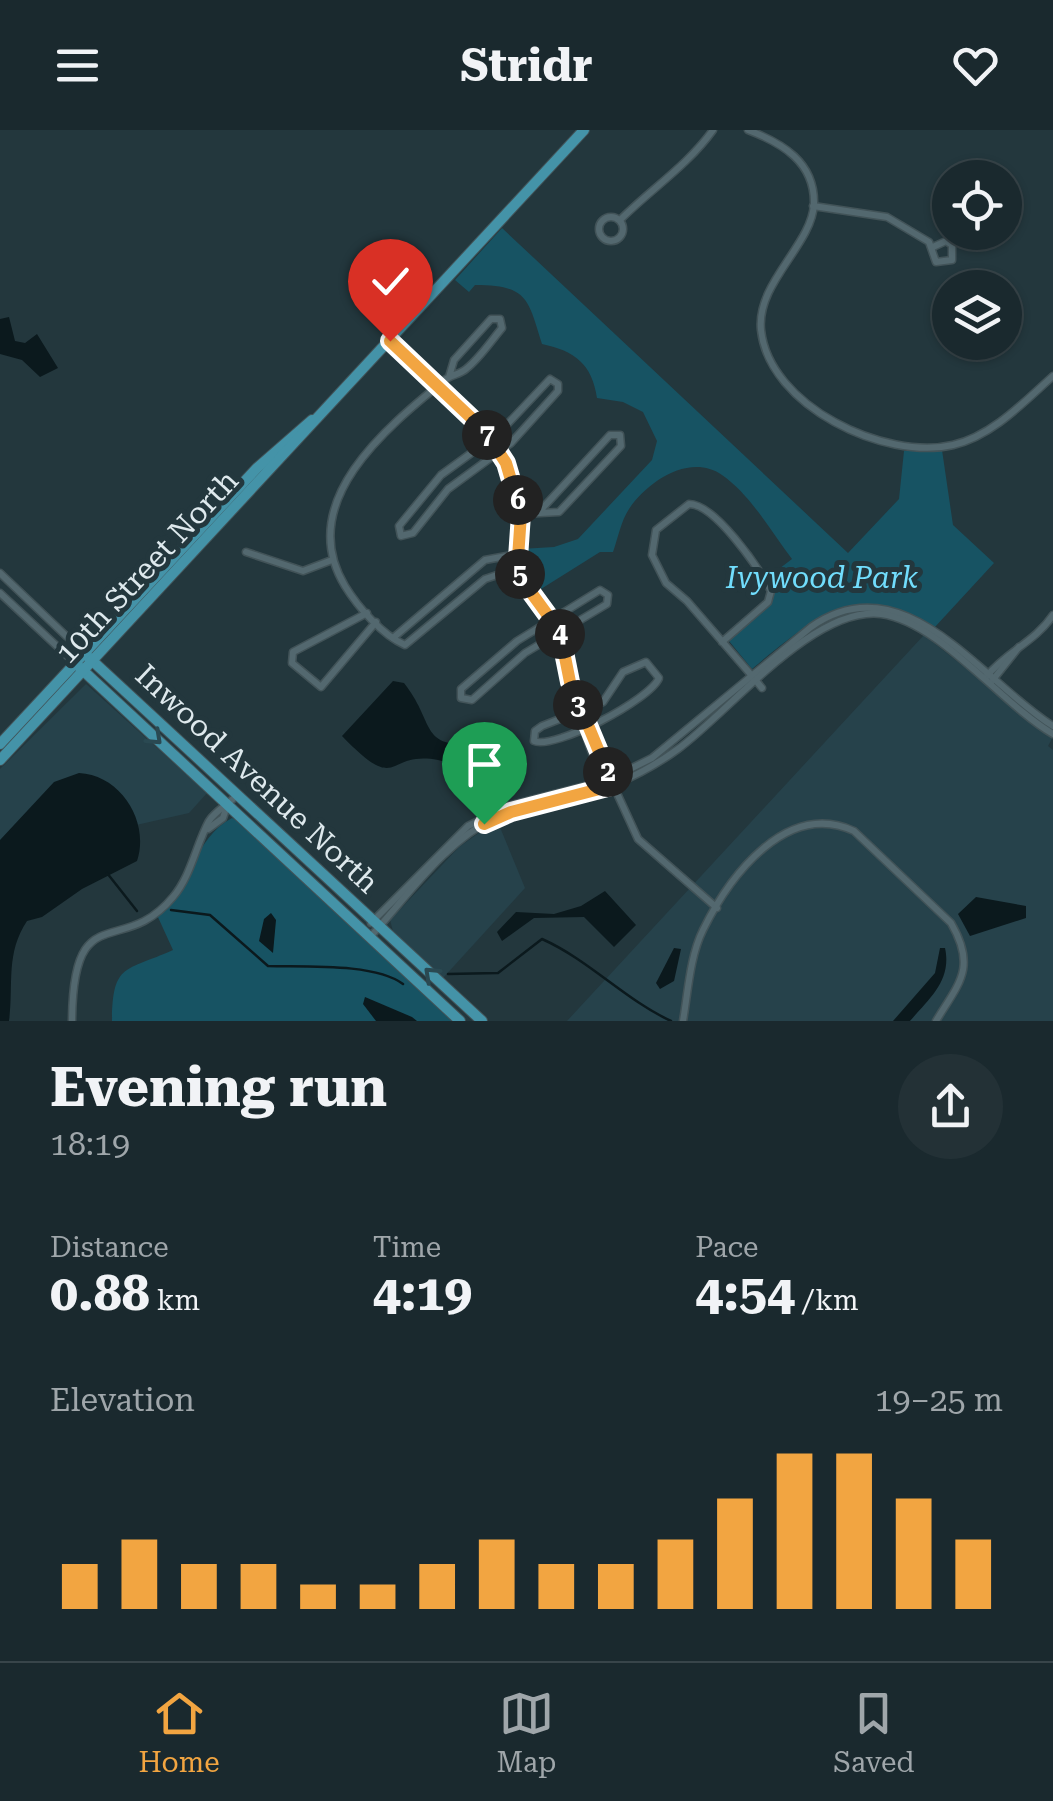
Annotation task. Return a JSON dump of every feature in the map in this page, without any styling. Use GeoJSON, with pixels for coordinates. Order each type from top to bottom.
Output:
{"type":"FeatureCollection","features":[{"type":"Feature","properties":{"kind":"main road","name":"10th Street North"},"geometry":{"type":"LineString","coordinates":[[0,760],[258,468],[328,406],[584,130]]}},
{"type":"Feature","properties":{"kind":"main road","name":"Inwood Avenue North"},"geometry":{"type":"LineString","coordinates":[[89,658],[482,1021]]}},
{"type":"Feature","properties":{"kind":"main road","name":"10th Street North"},"geometry":{"type":"LineString","coordinates":[[0,744],[80,668]]}},
{"type":"Feature","properties":{"kind":"main road","name":"Inwood Avenue North"},"geometry":{"type":"LineString","coordinates":[[80,668],[460,1021]]}},
{"type":"Feature","properties":{"kind":"street"},"geometry":{"type":"LineString","coordinates":[[620,220],[654,187],[694,157],[713,130]]}},
{"type":"Feature","properties":{"kind":"street"},"geometry":{"type":"LineString","coordinates":[[748,130],[798,156],[810,178],[813,206],[766,300],[760,328],[780,377],[810,404],[880,445],[953,445],[1006,418],[1053,376]]}},
{"type":"Feature","properties":{"kind":"street"},"geometry":{"type":"LineString","coordinates":[[813,206],[887,218],[909,227],[932,246]]}},
{"type":"Feature","properties":{"kind":"street"},"geometry":{"type":"LineString","coordinates":[[449,376],[466,368],[500,331],[500,320],[491,319],[458,355],[449,376],[392,428],[344,483],[332,514],[332,560],[351,595],[393,638],[409,644],[485,578],[518,568]]}},
{"type":"Feature","properties":{"kind":"street"},"geometry":{"type":"LineString","coordinates":[[390,341],[500,452],[514,481],[521,514],[518,568],[532,598],[560,632],[581,712],[609,782],[638,839],[717,908]]}},
{"type":"Feature","properties":{"kind":"street"},"geometry":{"type":"LineString","coordinates":[[546,382],[558,384],[558,391],[500,452],[448,489],[413,533],[401,536],[398,526],[418,499],[441,475],[490,439],[546,382]]}},
{"type":"Feature","properties":{"kind":"street"},"geometry":{"type":"LineString","coordinates":[[521,514],[560,512],[621,446],[620,435],[610,435],[538,512]]}},
{"type":"Feature","properties":{"kind":"street"},"geometry":{"type":"LineString","coordinates":[[722,642],[768,602],[771,590],[716,516],[702,506],[689,504],[656,530],[652,556],[666,583],[757,682]]}},
{"type":"Feature","properties":{"kind":"street"},"geometry":{"type":"LineString","coordinates":[[246,552],[274,558],[294,570],[332,560]]}},
{"type":"Feature","properties":{"kind":"street"},"geometry":{"type":"LineString","coordinates":[[393,638],[478,564],[494,556],[518,554]]}},
{"type":"Feature","properties":{"kind":"street","name":"Inwood Avenue North"},"geometry":{"type":"LineString","coordinates":[[0,572],[89,658]]}},
{"type":"Feature","properties":{"kind":"street"},"geometry":{"type":"LineString","coordinates":[[596,592],[608,595],[607,604],[522,656],[472,700],[461,698],[462,689],[507,648],[551,618],[596,592]]}},
{"type":"Feature","properties":{"kind":"street","name":"Inwood Avenue North"},"geometry":{"type":"LineString","coordinates":[[0,593],[80,668]]}},
{"type":"Feature","properties":{"kind":"street"},"geometry":{"type":"LineString","coordinates":[[368,613],[293,652],[292,663],[321,687],[376,622]]}},
{"type":"Feature","properties":{"kind":"street"},"geometry":{"type":"LineString","coordinates":[[366,934],[449,851],[480,826],[511,812],[609,782],[673,752],[825,626],[870,614],[914,626],[1053,726]]}},
{"type":"Feature","properties":{"kind":"street"},"geometry":{"type":"LineString","coordinates":[[988,680],[1053,615]]}},
{"type":"Feature","properties":{"kind":"street"},"geometry":{"type":"LineString","coordinates":[[646,662],[658,674],[657,684],[646,694],[587,728],[543,744],[534,740],[535,731],[542,726],[581,712],[603,702],[627,668],[646,662]]}},
{"type":"Feature","properties":{"kind":"street"},"geometry":{"type":"LineString","coordinates":[[988,680],[1053,734]]}},
{"type":"Feature","properties":{"kind":"street"},"geometry":{"type":"LineString","coordinates":[[72,1021],[74,973],[85,949],[98,938],[167,904],[183,883],[206,830],[224,818],[237,795]]}},
{"type":"Feature","properties":{"kind":"street"},"geometry":{"type":"LineString","coordinates":[[683,1019],[702,932],[717,908],[768,844],[787,830],[814,821],[835,822],[854,831],[951,923],[959,937],[965,970],[957,992],[938,1017],[928,1021]]}},
{"type":"Feature","properties":{"kind":"shaded area"},"geometry":{"type":"Polygon","coordinates":[[[9,317],[15,341],[25,343],[37,334],[58,368],[40,377],[22,360],[0,354],[0,319],[9,317]]]}},
{"type":"Feature","properties":{"kind":"shaded area"},"geometry":{"type":"Polygon","coordinates":[[[924,635],[1053,737],[1048,746],[1053,750],[1053,1021],[567,1021],[924,635]]]}},
{"type":"Feature","properties":{"kind":"shaded area"},"geometry":{"type":"Polygon","coordinates":[[[393,681],[404,683],[439,739],[449,743],[488,743],[501,765],[481,779],[438,760],[421,759],[384,768],[361,754],[342,736],[393,681]]]}},
{"type":"Feature","properties":{"kind":"shaded area"},"geometry":{"type":"Polygon","coordinates":[[[86,684],[207,793],[189,813],[0,856],[0,769],[86,684]]]}},
{"type":"Feature","properties":{"kind":"shaded area"},"geometry":{"type":"Polygon","coordinates":[[[79,773],[108,782],[129,803],[139,831],[137,861],[82,889],[42,917],[27,921],[13,958],[9,1021],[0,1021],[0,840],[54,782],[79,773]]]}},
{"type":"Feature","properties":{"kind":"shaded area"},"geometry":{"type":"Polygon","coordinates":[[[497,820],[525,888],[443,978],[393,931],[390,920],[459,847],[497,820]]]}},
{"type":"Feature","properties":{"kind":"shaded area"},"geometry":{"type":"Polygon","coordinates":[[[605,891],[636,925],[614,947],[584,917],[534,918],[502,941],[497,932],[516,912],[554,914],[581,906],[605,891]]]}},
{"type":"Feature","properties":{"kind":"shaded area"},"geometry":{"type":"Polygon","coordinates":[[[976,897],[1026,906],[1026,918],[970,936],[958,914],[976,897]]]}},
{"type":"Feature","properties":{"kind":"shaded area"},"geometry":{"type":"Polygon","coordinates":[[[271,913],[276,920],[273,953],[259,941],[264,919],[271,913]]]}},
{"type":"Feature","properties":{"kind":"shaded area"},"geometry":{"type":"Polygon","coordinates":[[[674,948],[681,949],[674,981],[660,989],[656,983],[674,948]]]}},
{"type":"Feature","properties":{"kind":"shaded area"},"geometry":{"type":"Polygon","coordinates":[[[940,948],[945,948],[946,959],[938,988],[910,1021],[893,1021],[935,973],[940,948]]]}},
{"type":"Feature","properties":{"kind":"shaded area"},"geometry":{"type":"Polygon","coordinates":[[[365,997],[417,1021],[376,1021],[363,1004],[365,997]]]}},
{"type":"Feature","properties":{"kind":"green space","name":"Ivywood Park"},"geometry":{"type":"Polygon","coordinates":[[[502,228],[848,553],[899,499],[904,451],[942,450],[953,525],[994,563],[934,628],[907,613],[882,606],[859,606],[816,621],[752,669],[729,641],[774,597],[767,578],[792,559],[732,483],[710,469],[697,467],[671,473],[637,499],[624,519],[613,552],[600,552],[533,594],[523,572],[521,549],[554,547],[578,539],[652,460],[657,441],[643,412],[623,402],[597,398],[591,376],[580,361],[542,344],[529,306],[516,292],[475,285],[469,292],[455,280],[502,228]]]}},
{"type":"Feature","properties":{"kind":"green space"},"geometry":{"type":"Polygon","coordinates":[[[232,818],[453,1021],[112,1021],[115,989],[125,972],[173,950],[157,915],[178,891],[208,838],[232,818]]]}},
{"type":"Feature","properties":{"kind":"waterway"},"geometry":{"type":"LineString","coordinates":[[107,873],[137,911]]}},
{"type":"Feature","properties":{"kind":"waterway"},"geometry":{"type":"LineString","coordinates":[[171,910],[210,915],[268,966],[358,969],[403,984]]}},
{"type":"Feature","properties":{"kind":"waterway"},"geometry":{"type":"LineString","coordinates":[[448,974],[498,973],[542,939],[671,1021]]}},
{"type":"Feature","properties":{"kind":"route"},"geometry":{"type":"LineString","coordinates":[[390,341],[485,431],[506,463],[521,514],[518,568],[532,598],[560,632],[570,682],[610,778],[611,786],[511,812],[484,824]]}}]}
